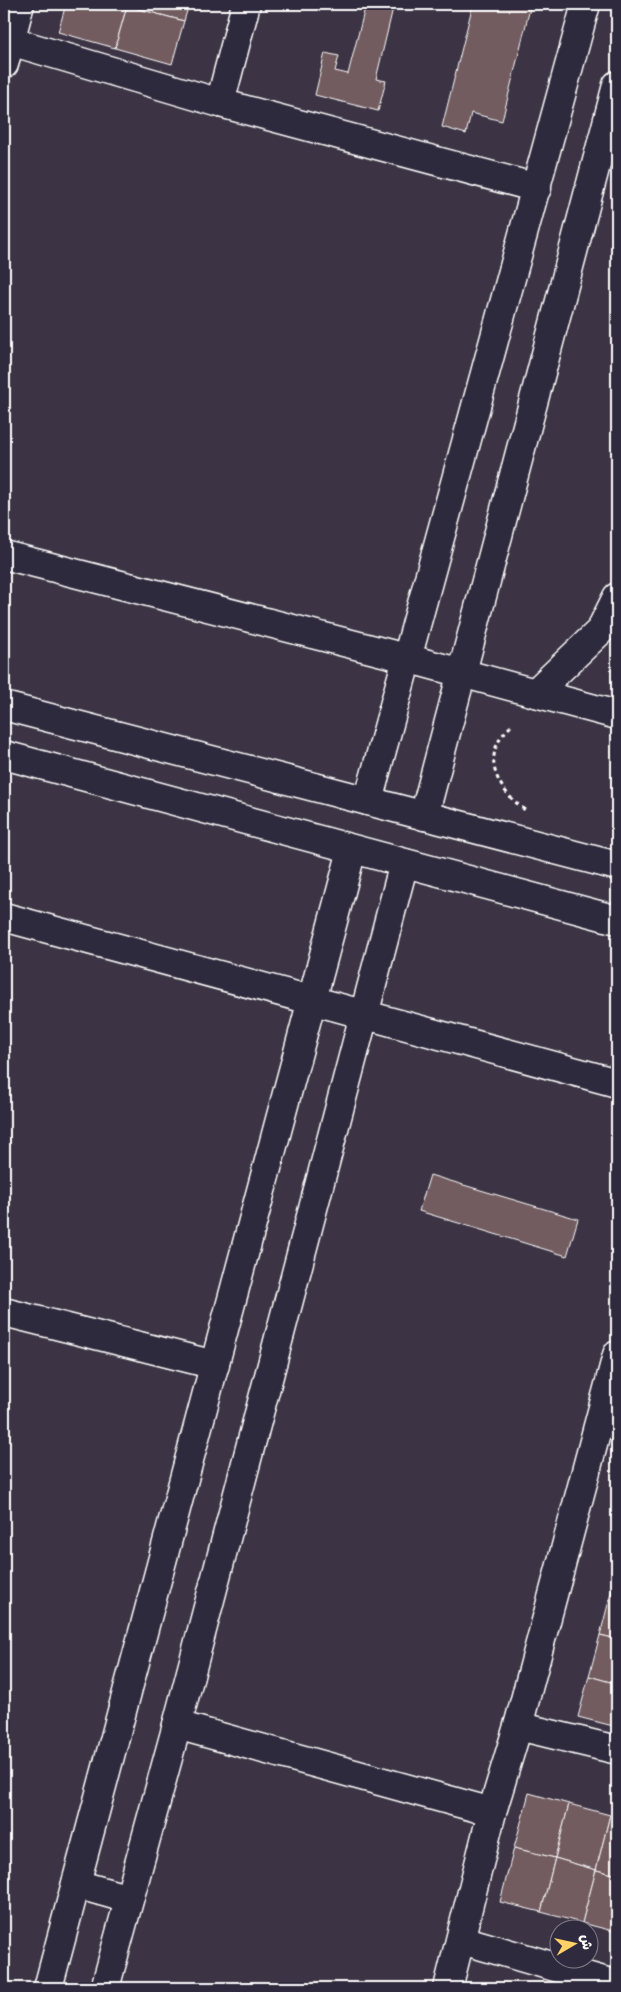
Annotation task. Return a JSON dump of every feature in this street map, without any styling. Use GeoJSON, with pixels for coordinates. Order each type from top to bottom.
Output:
{"type":"FeatureCollection","features":[{"type":"Feature","properties":{"kind":"street"},"geometry":{"type":"LineString","coordinates":[[20,4],[7,52],[220,103],[537,188]]}},
{"type":"Feature","properties":{"kind":"street"},"geometry":{"type":"LineString","coordinates":[[220,103],[246,4]]}},
{"type":"Feature","properties":{"kind":"street"},"geometry":{"type":"LineString","coordinates":[[368,801],[586,4]]}},
{"type":"Feature","properties":{"kind":"street"},"geometry":{"type":"LineString","coordinates":[[424,816],[617,85]]}},
{"type":"Feature","properties":{"kind":"street"},"geometry":{"type":"LineString","coordinates":[[4,555],[406,658],[617,715]]}},
{"type":"Feature","properties":{"kind":"street"},"geometry":{"type":"LineString","coordinates":[[535,693],[600,631],[617,598]]}},
{"type":"Feature","properties":{"kind":"street"},"geometry":{"type":"LineString","coordinates":[[4,706],[617,866]]}},
{"type":"Feature","properties":{"kind":"street"},"geometry":{"type":"LineString","coordinates":[[4,755],[617,920]]}},
{"type":"Feature","properties":{"kind":"street"},"geometry":{"type":"LineString","coordinates":[[48,1988],[352,850]]}},
{"type":"Feature","properties":{"kind":"street"},"geometry":{"type":"LineString","coordinates":[[105,1988],[177,1725],[404,863]]}},
{"type":"Feature","properties":{"kind":"street"},"geometry":{"type":"LineString","coordinates":[[4,917],[617,1083]]}},
{"type":"Feature","properties":{"kind":"street"},"geometry":{"type":"LineString","coordinates":[[4,1312],[215,1365]]}},
{"type":"Feature","properties":{"kind":"street"},"geometry":{"type":"LineString","coordinates":[[448,1988],[462,1940],[492,1812],[518,1726],[617,1355]]}},
{"type":"Feature","properties":{"kind":"street"},"geometry":{"type":"LineString","coordinates":[[177,1725],[492,1812]]}},
{"type":"Feature","properties":{"kind":"street"},"geometry":{"type":"LineString","coordinates":[[518,1726],[617,1750]]}},
{"type":"Feature","properties":{"kind":"street"},"geometry":{"type":"LineString","coordinates":[[76,1884],[129,1899]]}},
{"type":"Feature","properties":{"kind":"street"},"geometry":{"type":"LineString","coordinates":[[462,1940],[617,1984]]}},
{"type":"Feature","properties":{"kind":"path"},"geometry":{"type":"LineString","coordinates":[[511,726],[497,743],[494,766],[500,785],[505,793],[513,802],[535,816]]}},
{"type":"Feature","properties":{"kind":"building"},"geometry":{"type":"Polygon","coordinates":[[[66,4],[127,6],[115,48],[58,32],[66,4]]]}},
{"type":"Feature","properties":{"kind":"building"},"geometry":{"type":"Polygon","coordinates":[[[127,4],[189,4],[184,21],[127,6],[127,4]]]}},
{"type":"Feature","properties":{"kind":"building"},"geometry":{"type":"Polygon","coordinates":[[[366,4],[394,4],[376,79],[386,81],[378,111],[315,95],[325,53],[339,56],[335,71],[348,74],[366,4]]]}},
{"type":"Feature","properties":{"kind":"building"},"geometry":{"type":"Polygon","coordinates":[[[473,4],[531,4],[502,121],[471,113],[466,134],[442,127],[473,4]]]}},
{"type":"Feature","properties":{"kind":"building"},"geometry":{"type":"Polygon","coordinates":[[[127,6],[184,21],[172,64],[115,48],[127,6]]]}},
{"type":"Feature","properties":{"kind":"building"},"geometry":{"type":"Polygon","coordinates":[[[430,1175],[578,1219],[567,1256],[419,1211],[430,1175]]]}},
{"type":"Feature","properties":{"kind":"building"},"geometry":{"type":"Polygon","coordinates":[[[617,1569],[617,1594],[611,1593],[617,1569]]]}},
{"type":"Feature","properties":{"kind":"building"},"geometry":{"type":"Polygon","coordinates":[[[611,1593],[617,1594],[617,1639],[600,1635],[611,1593]]]}},
{"type":"Feature","properties":{"kind":"building"},"geometry":{"type":"Polygon","coordinates":[[[600,1635],[617,1639],[617,1684],[589,1676],[600,1635]]]}},
{"type":"Feature","properties":{"kind":"building"},"geometry":{"type":"Polygon","coordinates":[[[589,1676],[617,1684],[617,1727],[578,1717],[589,1676]]]}},
{"type":"Feature","properties":{"kind":"building"},"geometry":{"type":"Polygon","coordinates":[[[529,1793],[569,1804],[555,1858],[514,1848],[529,1793]]]}},
{"type":"Feature","properties":{"kind":"building"},"geometry":{"type":"Polygon","coordinates":[[[569,1804],[610,1815],[596,1870],[555,1858],[569,1804]]]}},
{"type":"Feature","properties":{"kind":"building"},"geometry":{"type":"Polygon","coordinates":[[[610,1815],[617,1817],[617,1875],[596,1870],[610,1815]]]}},
{"type":"Feature","properties":{"kind":"building"},"geometry":{"type":"Polygon","coordinates":[[[514,1848],[555,1858],[541,1912],[500,1902],[514,1848]]]}},
{"type":"Feature","properties":{"kind":"building"},"geometry":{"type":"Polygon","coordinates":[[[555,1858],[596,1870],[583,1920],[571,1920],[541,1912],[555,1858]]]}},
{"type":"Feature","properties":{"kind":"building"},"geometry":{"type":"Polygon","coordinates":[[[596,1870],[617,1875],[617,1932],[598,1927],[598,1920],[583,1920],[596,1870]]]}}]}
